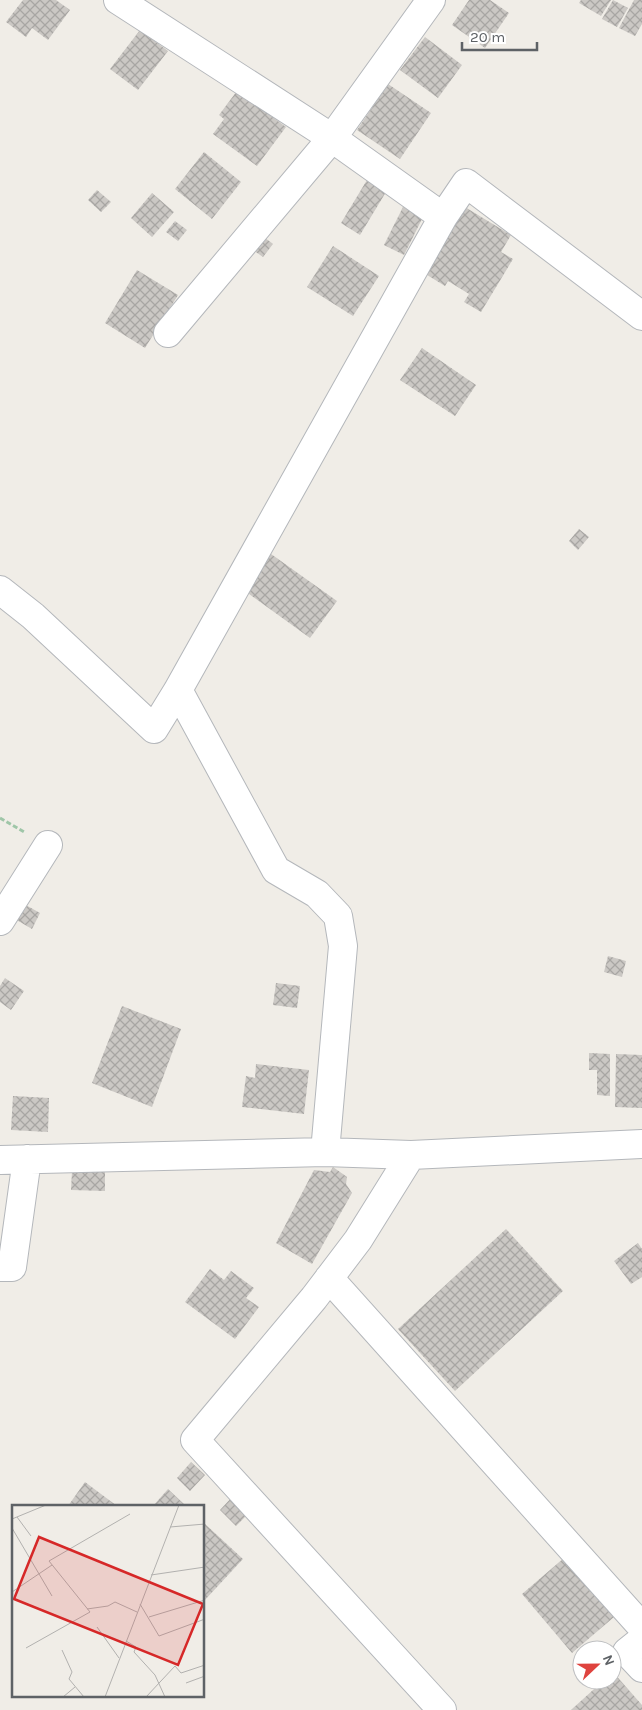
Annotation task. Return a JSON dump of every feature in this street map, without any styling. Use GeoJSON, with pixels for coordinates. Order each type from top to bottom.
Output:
{"type":"FeatureCollection","features":[{"type":"Feature","properties":{"kind":"street"},"geometry":{"type":"LineString","coordinates":[[118,0],[332,138],[444,217]]}},
{"type":"Feature","properties":{"kind":"street"},"geometry":{"type":"LineString","coordinates":[[168,333],[332,138],[430,0]]}},
{"type":"Feature","properties":{"kind":"street"},"geometry":{"type":"LineString","coordinates":[[0,590],[33,616],[154,729],[178,690],[444,217],[466,183],[642,316]]}},
{"type":"Feature","properties":{"kind":"street"},"geometry":{"type":"LineString","coordinates":[[178,690],[276,870],[316,894],[338,916],[343,946],[325,1152]]}},
{"type":"Feature","properties":{"kind":"street"},"geometry":{"type":"LineString","coordinates":[[0,921],[48,845]]}},
{"type":"Feature","properties":{"kind":"street"},"geometry":{"type":"LineString","coordinates":[[0,1160],[325,1152],[410,1155],[642,1144]]}},
{"type":"Feature","properties":{"kind":"street"},"geometry":{"type":"LineString","coordinates":[[410,1155],[358,1240],[314,1298],[195,1440],[442,1710]]}},
{"type":"Feature","properties":{"kind":"street"},"geometry":{"type":"LineString","coordinates":[[0,1267],[12,1267],[28,1159]]}},
{"type":"Feature","properties":{"kind":"street"},"geometry":{"type":"LineString","coordinates":[[329,1278],[642,1627]]}},
{"type":"Feature","properties":{"kind":"street"},"geometry":{"type":"LineString","coordinates":[[642,1640],[627,1652],[642,1668]]}},
{"type":"Feature","properties":{"kind":"building"},"geometry":{"type":"Polygon","coordinates":[[[23,0],[56,0],[70,10],[48,40],[32,28],[26,37],[6,22],[23,0]]]}},
{"type":"Feature","properties":{"kind":"building"},"geometry":{"type":"Polygon","coordinates":[[[469,0],[490,0],[509,13],[485,48],[452,25],[469,0]]]}},
{"type":"Feature","properties":{"kind":"building"},"geometry":{"type":"Polygon","coordinates":[[[581,0],[611,0],[601,16],[579,3],[581,0]]]}},
{"type":"Feature","properties":{"kind":"building"},"geometry":{"type":"Polygon","coordinates":[[[613,0],[628,8],[617,27],[602,19],[613,0]]]}},
{"type":"Feature","properties":{"kind":"building"},"geometry":{"type":"Polygon","coordinates":[[[634,0],[642,0],[642,24],[635,36],[619,28],[634,0]]]}},
{"type":"Feature","properties":{"kind":"building"},"geometry":{"type":"Polygon","coordinates":[[[140,30],[168,51],[138,90],[110,69],[140,30]]]}},
{"type":"Feature","properties":{"kind":"building"},"geometry":{"type":"Polygon","coordinates":[[[425,37],[462,65],[438,98],[400,70],[425,37]]]}},
{"type":"Feature","properties":{"kind":"building"},"geometry":{"type":"Polygon","coordinates":[[[388,84],[431,113],[400,159],[357,130],[388,84]]]}},
{"type":"Feature","properties":{"kind":"building"},"geometry":{"type":"Polygon","coordinates":[[[237,91],[286,127],[257,166],[213,134],[224,119],[219,115],[237,91]]]}},
{"type":"Feature","properties":{"kind":"building"},"geometry":{"type":"Polygon","coordinates":[[[204,152],[241,182],[212,219],[175,189],[204,152]]]}},
{"type":"Feature","properties":{"kind":"building"},"geometry":{"type":"Polygon","coordinates":[[[367,180],[386,192],[360,235],[341,223],[367,180]]]}},
{"type":"Feature","properties":{"kind":"building"},"geometry":{"type":"Polygon","coordinates":[[[97,190],[111,202],[101,212],[88,200],[97,190]]]}},
{"type":"Feature","properties":{"kind":"building"},"geometry":{"type":"Polygon","coordinates":[[[152,193],[174,212],[152,237],[131,218],[152,193]]]}},
{"type":"Feature","properties":{"kind":"building"},"geometry":{"type":"Polygon","coordinates":[[[460,204],[511,235],[501,252],[513,259],[481,312],[464,302],[469,294],[448,281],[445,286],[419,270],[460,204]]]}},
{"type":"Feature","properties":{"kind":"building"},"geometry":{"type":"Polygon","coordinates":[[[403,207],[423,217],[404,255],[384,245],[403,207]]]}},
{"type":"Feature","properties":{"kind":"building"},"geometry":{"type":"Polygon","coordinates":[[[175,221],[187,230],[178,241],[166,232],[175,221]]]}},
{"type":"Feature","properties":{"kind":"building"},"geometry":{"type":"Polygon","coordinates":[[[260,234],[273,244],[263,257],[250,248],[260,234]]]}},
{"type":"Feature","properties":{"kind":"building"},"geometry":{"type":"Polygon","coordinates":[[[333,246],[379,276],[353,316],[307,287],[333,246]]]}},
{"type":"Feature","properties":{"kind":"building"},"geometry":{"type":"Polygon","coordinates":[[[137,270],[178,295],[145,348],[105,323],[137,270]]]}},
{"type":"Feature","properties":{"kind":"building"},"geometry":{"type":"Polygon","coordinates":[[[422,348],[476,385],[455,416],[400,380],[422,348]]]}},
{"type":"Feature","properties":{"kind":"building"},"geometry":{"type":"Polygon","coordinates":[[[579,529],[589,537],[578,550],[569,541],[579,529]]]}},
{"type":"Feature","properties":{"kind":"building"},"geometry":{"type":"Polygon","coordinates":[[[264,549],[337,601],[310,638],[238,586],[264,549]]]}},
{"type":"Feature","properties":{"kind":"building"},"geometry":{"type":"Polygon","coordinates":[[[24,904],[40,913],[32,929],[15,919],[24,904]]]}},
{"type":"Feature","properties":{"kind":"building"},"geometry":{"type":"Polygon","coordinates":[[[608,956],[626,961],[622,977],[604,972],[608,956]]]}},
{"type":"Feature","properties":{"kind":"building"},"geometry":{"type":"Polygon","coordinates":[[[5,978],[24,991],[11,1010],[0,1002],[0,986],[5,978]]]}},
{"type":"Feature","properties":{"kind":"building"},"geometry":{"type":"Polygon","coordinates":[[[276,983],[300,986],[297,1008],[273,1005],[276,983]]]}},
{"type":"Feature","properties":{"kind":"building"},"geometry":{"type":"Polygon","coordinates":[[[122,1006],[181,1029],[152,1107],[92,1083],[122,1006]]]}},
{"type":"Feature","properties":{"kind":"building"},"geometry":{"type":"Polygon","coordinates":[[[589,1053],[610,1054],[610,1096],[597,1095],[597,1070],[589,1070],[589,1053]]]}},
{"type":"Feature","properties":{"kind":"building"},"geometry":{"type":"Polygon","coordinates":[[[616,1054],[642,1055],[642,1108],[615,1107],[616,1054]]]}},
{"type":"Feature","properties":{"kind":"building"},"geometry":{"type":"Polygon","coordinates":[[[256,1064],[309,1070],[304,1114],[242,1107],[246,1076],[255,1078],[256,1064]]]}},
{"type":"Feature","properties":{"kind":"building"},"geometry":{"type":"Polygon","coordinates":[[[13,1096],[49,1098],[48,1132],[11,1130],[13,1096]]]}},
{"type":"Feature","properties":{"kind":"building"},"geometry":{"type":"Polygon","coordinates":[[[333,1167],[347,1177],[346,1184],[352,1193],[312,1264],[276,1243],[314,1170],[330,1172],[333,1167]]]}},
{"type":"Feature","properties":{"kind":"building"},"geometry":{"type":"Polygon","coordinates":[[[72,1171],[105,1171],[105,1191],[71,1190],[72,1171]]]}},
{"type":"Feature","properties":{"kind":"building"},"geometry":{"type":"Polygon","coordinates":[[[506,1229],[563,1291],[455,1391],[398,1329],[506,1229]]]}},
{"type":"Feature","properties":{"kind":"building"},"geometry":{"type":"Polygon","coordinates":[[[638,1243],[642,1249],[642,1277],[631,1284],[614,1261],[638,1243]]]}},
{"type":"Feature","properties":{"kind":"building"},"geometry":{"type":"Polygon","coordinates":[[[210,1269],[224,1280],[231,1271],[254,1288],[246,1298],[259,1307],[235,1339],[185,1302],[210,1269]]]}},
{"type":"Feature","properties":{"kind":"building"},"geometry":{"type":"Polygon","coordinates":[[[191,1462],[205,1475],[190,1491],[177,1478],[191,1462]]]}},
{"type":"Feature","properties":{"kind":"building"},"geometry":{"type":"Polygon","coordinates":[[[85,1482],[116,1505],[69,1505],[85,1482]]]}},
{"type":"Feature","properties":{"kind":"building"},"geometry":{"type":"Polygon","coordinates":[[[168,1489],[185,1505],[154,1505],[168,1489]]]}},
{"type":"Feature","properties":{"kind":"building"},"geometry":{"type":"Polygon","coordinates":[[[233,1496],[249,1513],[236,1526],[220,1510],[233,1496]]]}},
{"type":"Feature","properties":{"kind":"building"},"geometry":{"type":"Polygon","coordinates":[[[205,1524],[243,1559],[205,1600],[205,1524]]]}},
{"type":"Feature","properties":{"kind":"building"},"geometry":{"type":"Polygon","coordinates":[[[564,1558],[614,1617],[587,1640],[572,1640],[572,1653],[522,1594],[564,1558]]]}},
{"type":"Feature","properties":{"kind":"building"},"geometry":{"type":"Polygon","coordinates":[[[622,1682],[642,1705],[642,1710],[571,1710],[593,1690],[622,1690],[622,1682]]]}}]}
